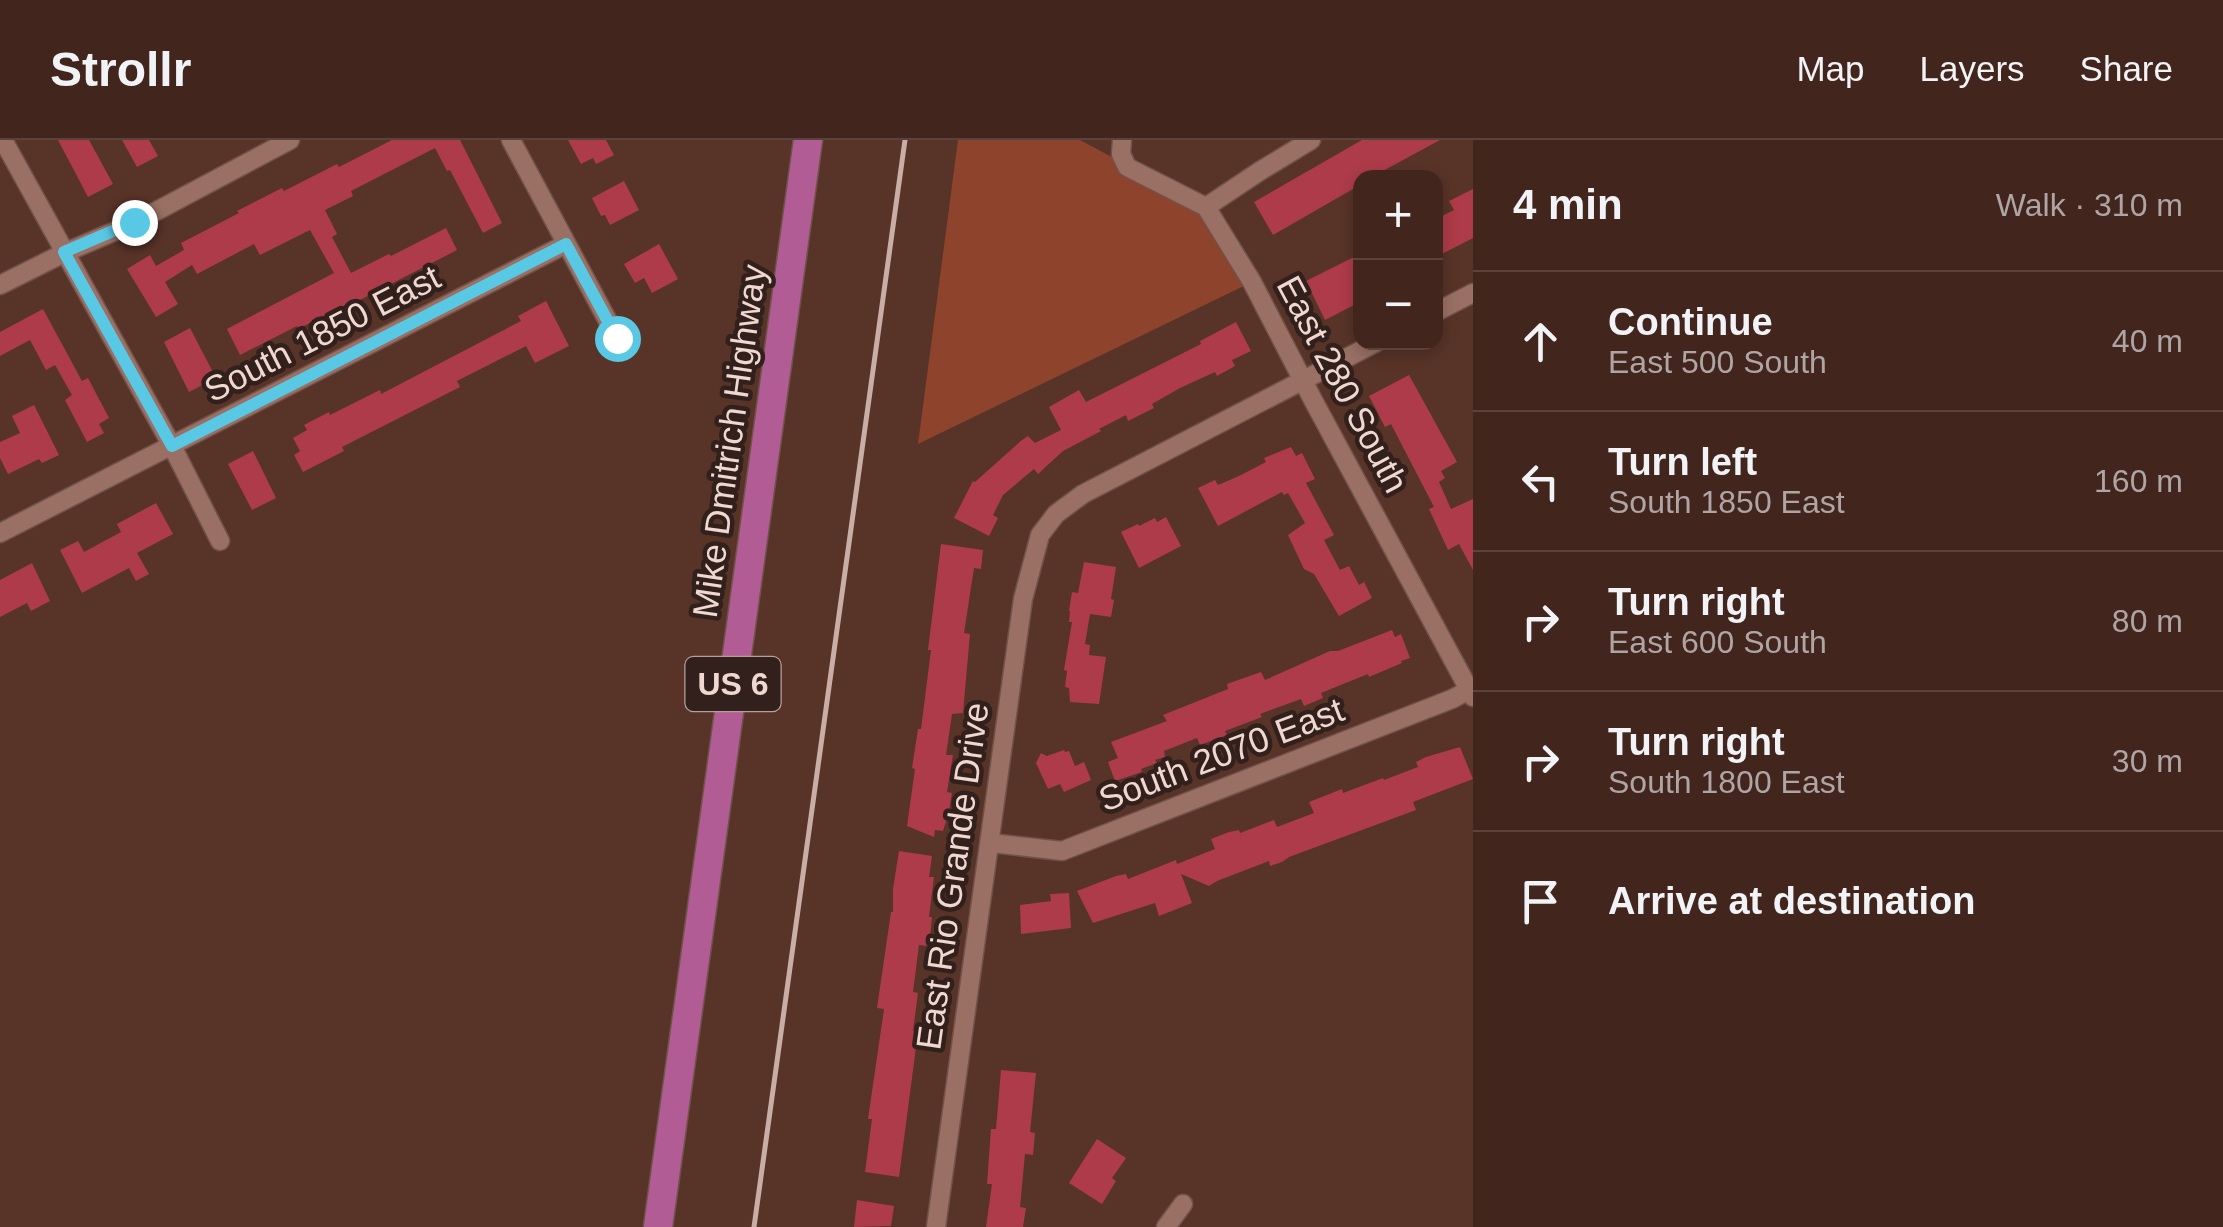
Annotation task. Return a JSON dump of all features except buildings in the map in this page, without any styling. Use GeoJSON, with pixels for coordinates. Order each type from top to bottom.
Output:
{"type":"FeatureCollection","features":[{"type":"Feature","properties":{"kind":"highway","name":"Mike Dmitrich Highway"},"geometry":{"type":"LineString","coordinates":[[658,1227],[808,140]]}},
{"type":"Feature","properties":{"kind":"street"},"geometry":{"type":"LineString","coordinates":[[3,140],[220,541]]}},
{"type":"Feature","properties":{"kind":"street"},"geometry":{"type":"LineString","coordinates":[[0,285],[134,222],[290,140]]}},
{"type":"Feature","properties":{"kind":"street"},"geometry":{"type":"LineString","coordinates":[[511,140],[617,338]]}},
{"type":"Feature","properties":{"kind":"street"},"geometry":{"type":"LineString","coordinates":[[1122,140],[1121,154],[1127,167],[1206,207],[1311,140]]}},
{"type":"Feature","properties":{"kind":"street","name":"East 280 South"},"geometry":{"type":"LineString","coordinates":[[1206,207],[1252,282],[1471,694]]}},
{"type":"Feature","properties":{"kind":"street","name":"South 1850 East"},"geometry":{"type":"LineString","coordinates":[[0,533],[566,244]]}},
{"type":"Feature","properties":{"kind":"street"},"geometry":{"type":"LineString","coordinates":[[1443,308],[1473,293]]}},
{"type":"Feature","properties":{"kind":"street"},"geometry":{"type":"LineString","coordinates":[[1303,381],[1362,350]]}},
{"type":"Feature","properties":{"kind":"street","name":"East Rio Grande Drive"},"geometry":{"type":"LineString","coordinates":[[936,1227],[1024,599],[1040,535],[1056,514],[1083,494],[1303,381]]}},
{"type":"Feature","properties":{"kind":"street","name":"South 2070 East"},"geometry":{"type":"LineString","coordinates":[[990,843],[1062,851],[1471,694]]}},
{"type":"Feature","properties":{"kind":"street"},"geometry":{"type":"LineString","coordinates":[[1166,1227],[1183,1204]]}},
{"type":"Feature","properties":{"kind":"shaded area"},"geometry":{"type":"Polygon","coordinates":[[[958,140],[1080,140],[1206,207],[1252,282],[918,444],[958,140]]]}},
{"type":"Feature","properties":{"kind":"railway"},"geometry":{"type":"LineString","coordinates":[[754,1227],[905,140]]}},
{"type":"Feature","properties":{"kind":"route"},"geometry":{"type":"LineString","coordinates":[[134,222],[64,252],[172,446],[566,244],[617,338]]}}]}
